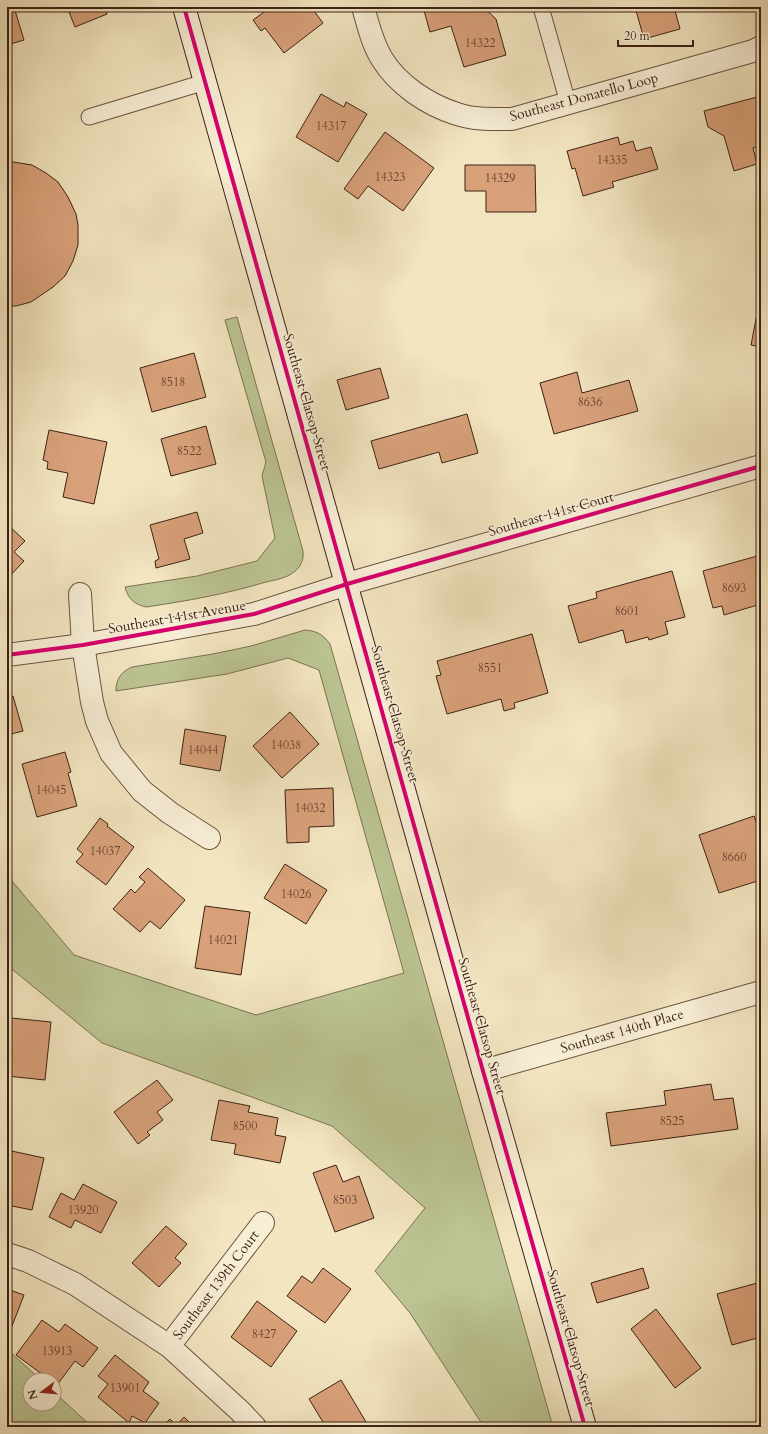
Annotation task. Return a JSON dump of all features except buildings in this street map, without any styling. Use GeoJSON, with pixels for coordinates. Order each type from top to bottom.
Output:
{"type":"FeatureCollection","features":[{"type":"Feature","properties":{"kind":"street","name":"Southeast Clatsop Street"},"geometry":{"type":"LineString","coordinates":[[184,7],[483,1071],[585,1427]]}},
{"type":"Feature","properties":{"kind":"street","name":"Southeast Donatello Loop"},"geometry":{"type":"LineString","coordinates":[[363,7],[371,35],[382,59],[400,81],[428,102],[458,114],[486,119],[512,119],[753,51],[761,47]]}},
{"type":"Feature","properties":{"kind":"street","name":"Southeast 141st Court"},"geometry":{"type":"LineString","coordinates":[[347,584],[761,466]]}},
{"type":"Feature","properties":{"kind":"street","name":"Southeast 141st Avenue"},"geometry":{"type":"LineString","coordinates":[[7,655],[83,645],[206,624],[254,614],[347,584]]}},
{"type":"Feature","properties":{"kind":"street"},"geometry":{"type":"LineString","coordinates":[[80,594],[83,645],[92,702],[97,721],[111,753],[142,791],[170,813],[209,838]]}},
{"type":"Feature","properties":{"kind":"street","name":"Southeast 140th Place"},"geometry":{"type":"LineString","coordinates":[[483,1071],[761,992]]}},
{"type":"Feature","properties":{"kind":"street","name":"Southeast 139th Court"},"geometry":{"type":"LineString","coordinates":[[169,1346],[263,1223]]}},
{"type":"Feature","properties":{"kind":"street"},"geometry":{"type":"LineString","coordinates":[[7,1254],[28,1261],[75,1284],[169,1346],[240,1411],[255,1427]]}},
{"type":"Feature","properties":{"kind":"lane"},"geometry":{"type":"LineString","coordinates":[[541,7],[568,103]]}},
{"type":"Feature","properties":{"kind":"lane"},"geometry":{"type":"LineString","coordinates":[[89,117],[205,82]]}},
{"type":"Feature","properties":{"kind":"green space"},"geometry":{"type":"Polygon","coordinates":[[[237,317],[303,551],[303,557],[300,565],[288,576],[206,597],[146,607],[142,606],[135,603],[130,598],[125,587],[197,576],[257,561],[275,538],[262,476],[266,462],[225,320],[237,317]]]}},
{"type":"Feature","properties":{"kind":"green space"},"geometry":{"type":"Polygon","coordinates":[[[305,630],[313,631],[319,634],[330,644],[553,1427],[484,1427],[410,1313],[375,1271],[425,1208],[332,1126],[102,1043],[7,965],[7,875],[74,955],[256,1015],[404,973],[319,670],[288,658],[227,674],[116,691],[120,676],[132,667],[213,654],[251,646],[305,630]]]}},
{"type":"Feature","properties":{"kind":"green space"},"geometry":{"type":"Polygon","coordinates":[[[10,1352],[32,1372],[22,1372],[22,1412],[62,1412],[62,1399],[92,1427],[7,1427],[7,1356],[10,1352]]]}},
{"type":"Feature","properties":{"kind":"cycle path"},"geometry":{"type":"LineString","coordinates":[[184,7],[483,1071],[585,1427]]}},
{"type":"Feature","properties":{"kind":"cycle path"},"geometry":{"type":"LineString","coordinates":[[7,655],[83,645],[254,614],[347,584],[761,466]]}}]}
